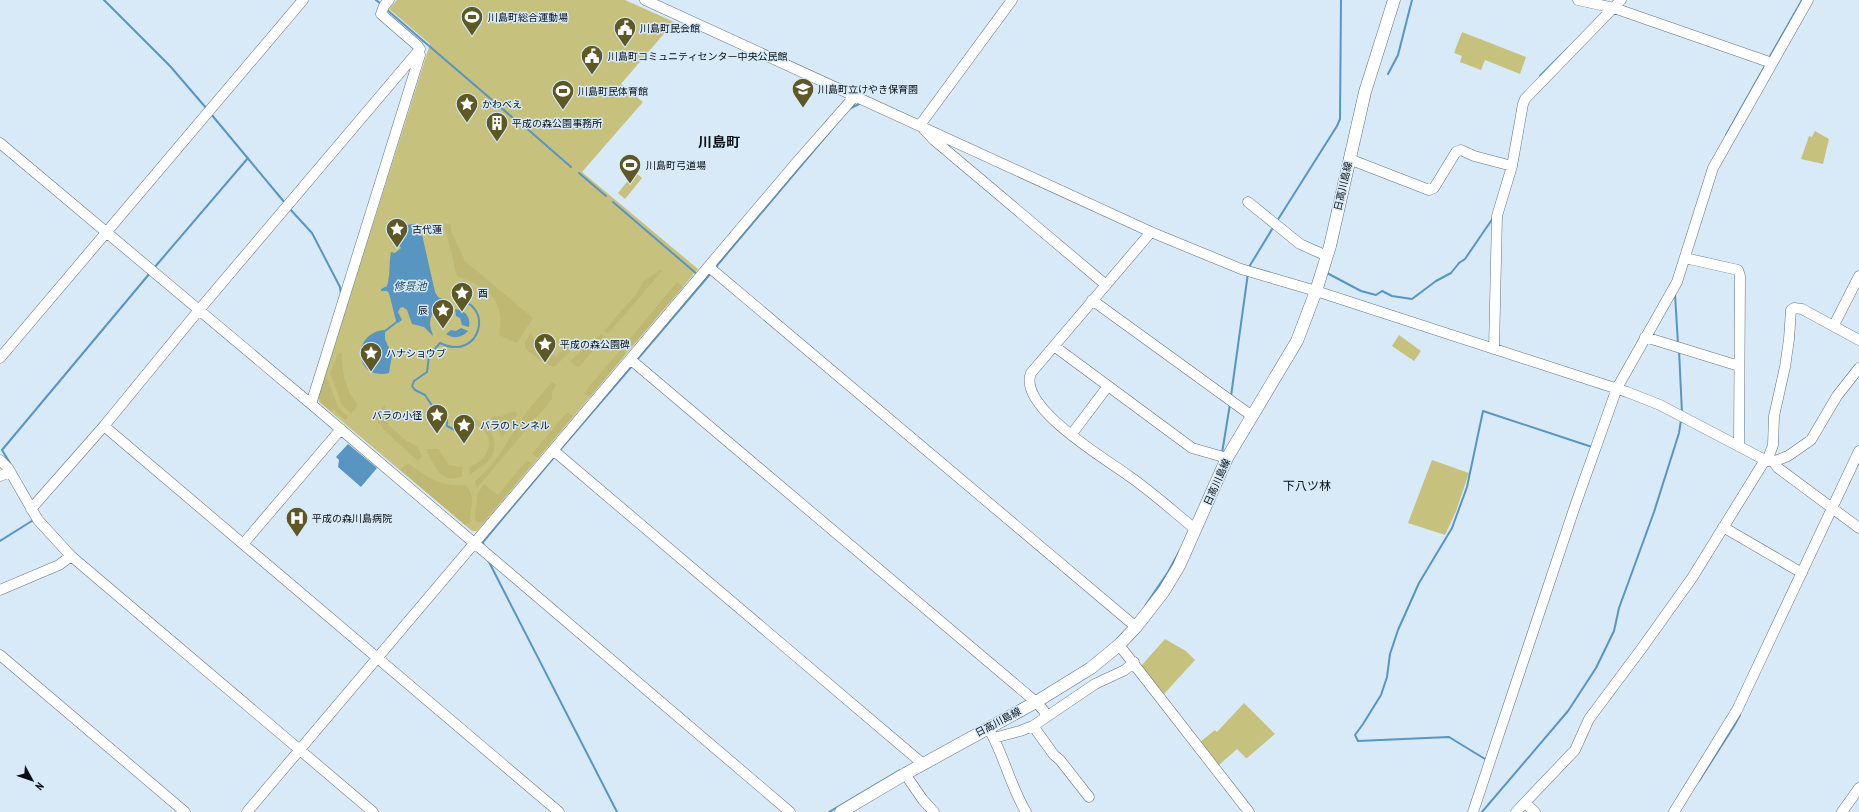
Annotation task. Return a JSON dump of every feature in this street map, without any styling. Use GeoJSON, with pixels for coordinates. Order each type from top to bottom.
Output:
{"type":"FeatureCollection","features":[{"type":"Feature","properties":{"kind":"main road","name":"日高川島線"},"geometry":{"type":"LineString","coordinates":[[842,812],[904,774],[991,733],[1036,702],[1086,671],[1119,645],[1136,628],[1161,594],[1179,566],[1227,458],[1297,340],[1316,291],[1327,256],[1365,92],[1394,0]]}},
{"type":"Feature","properties":{"kind":"street"},"geometry":{"type":"LineString","coordinates":[[0,358],[303,0]]}},
{"type":"Feature","properties":{"kind":"street"},"geometry":{"type":"LineString","coordinates":[[389,0],[384,6],[381,14],[420,49]]}},
{"type":"Feature","properties":{"kind":"street"},"geometry":{"type":"LineString","coordinates":[[645,0],[1151,232],[1241,269],[1316,291],[1617,388],[1660,405],[1768,460],[1859,528]]}},
{"type":"Feature","properties":{"kind":"street"},"geometry":{"type":"LineString","coordinates":[[920,125],[1012,0]]}},
{"type":"Feature","properties":{"kind":"street"},"geometry":{"type":"LineString","coordinates":[[1578,0],[1614,8],[1772,63]]}},
{"type":"Feature","properties":{"kind":"street"},"geometry":{"type":"LineString","coordinates":[[1494,349],[1497,216],[1512,166],[1525,99],[1621,0]]}},
{"type":"Feature","properties":{"kind":"street"},"geometry":{"type":"LineString","coordinates":[[1473,812],[1575,506],[1617,388],[1677,282],[1713,168],[1808,0]]}},
{"type":"Feature","properties":{"kind":"street"},"geometry":{"type":"LineString","coordinates":[[31,509],[104,426],[199,310],[420,49]]}},
{"type":"Feature","properties":{"kind":"street"},"geometry":{"type":"LineString","coordinates":[[311,404],[416,68],[420,49]]}},
{"type":"Feature","properties":{"kind":"street"},"geometry":{"type":"LineString","coordinates":[[247,812],[378,659],[796,163],[854,97]]}},
{"type":"Feature","properties":{"kind":"street"},"geometry":{"type":"LineString","coordinates":[[920,125],[934,140],[1106,285]]}},
{"type":"Feature","properties":{"kind":"street"},"geometry":{"type":"LineString","coordinates":[[0,143],[341,429],[790,812]]}},
{"type":"Feature","properties":{"kind":"street"},"geometry":{"type":"LineString","coordinates":[[1349,159],[1429,190],[1434,188],[1456,152],[1461,150],[1474,156],[1512,166]]}},
{"type":"Feature","properties":{"kind":"street"},"geometry":{"type":"LineString","coordinates":[[1248,202],[1300,244],[1327,256]]}},
{"type":"Feature","properties":{"kind":"street"},"geometry":{"type":"LineString","coordinates":[[1151,232],[1031,373],[1029,378],[1030,389],[1038,403],[1071,435],[1130,476],[1196,529]]}},
{"type":"Feature","properties":{"kind":"street"},"geometry":{"type":"LineString","coordinates":[[1685,258],[1738,270],[1740,276],[1739,446]]}},
{"type":"Feature","properties":{"kind":"street"},"geometry":{"type":"LineString","coordinates":[[709,267],[1136,628]]}},
{"type":"Feature","properties":{"kind":"street"},"geometry":{"type":"LineString","coordinates":[[1834,325],[1859,276]]}},
{"type":"Feature","properties":{"kind":"street"},"geometry":{"type":"LineString","coordinates":[[1092,300],[1252,416]]}},
{"type":"Feature","properties":{"kind":"street"},"geometry":{"type":"LineString","coordinates":[[1516,812],[1575,750],[1589,719],[1687,584],[1722,527],[1768,460],[1773,445],[1774,416],[1786,360],[1791,310],[1794,308],[1802,309],[1834,325],[1859,340]]}},
{"type":"Feature","properties":{"kind":"street"},"geometry":{"type":"LineString","coordinates":[[1645,337],[1739,366]]}},
{"type":"Feature","properties":{"kind":"street"},"geometry":{"type":"LineString","coordinates":[[1054,346],[1192,448],[1227,458]]}},
{"type":"Feature","properties":{"kind":"street"},"geometry":{"type":"LineString","coordinates":[[630,359],[1036,702],[1044,711],[1046,716]]}},
{"type":"Feature","properties":{"kind":"street"},"geometry":{"type":"LineString","coordinates":[[1768,460],[1788,456],[1811,440],[1837,396],[1859,368]]}},
{"type":"Feature","properties":{"kind":"street"},"geometry":{"type":"LineString","coordinates":[[1071,435],[1108,386]]}},
{"type":"Feature","properties":{"kind":"street"},"geometry":{"type":"LineString","coordinates":[[104,426],[558,812]]}},
{"type":"Feature","properties":{"kind":"street"},"geometry":{"type":"LineString","coordinates":[[243,544],[341,429]]}},
{"type":"Feature","properties":{"kind":"street"},"geometry":{"type":"LineString","coordinates":[[553,450],[923,764]]}},
{"type":"Feature","properties":{"kind":"street"},"geometry":{"type":"LineString","coordinates":[[1674,812],[1737,710],[1859,451]]}},
{"type":"Feature","properties":{"kind":"street"},"geometry":{"type":"LineString","coordinates":[[0,460],[10,472],[31,509],[48,533],[70,556],[373,812]]}},
{"type":"Feature","properties":{"kind":"street"},"geometry":{"type":"LineString","coordinates":[[0,476],[10,472]]}},
{"type":"Feature","properties":{"kind":"street"},"geometry":{"type":"LineString","coordinates":[[1722,527],[1802,573]]}},
{"type":"Feature","properties":{"kind":"street"},"geometry":{"type":"LineString","coordinates":[[0,590],[59,565],[70,556]]}},
{"type":"Feature","properties":{"kind":"street"},"geometry":{"type":"LineString","coordinates":[[1119,645],[1134,662],[1249,812]]}},
{"type":"Feature","properties":{"kind":"street"},"geometry":{"type":"LineString","coordinates":[[0,655],[185,812]]}},
{"type":"Feature","properties":{"kind":"street"},"geometry":{"type":"LineString","coordinates":[[1026,812],[1016,795],[1004,762],[991,733],[1020,731],[1033,726],[1095,684],[1125,670],[1134,662]]}},
{"type":"Feature","properties":{"kind":"street"},"geometry":{"type":"LineString","coordinates":[[1086,671],[1095,684]]}},
{"type":"Feature","properties":{"kind":"street"},"geometry":{"type":"LineString","coordinates":[[1033,726],[1054,755],[1060,760],[1089,797]]}},
{"type":"Feature","properties":{"kind":"street"},"geometry":{"type":"LineString","coordinates":[[904,774],[934,812]]}},
{"type":"Feature","properties":{"kind":"street"},"geometry":{"type":"LineString","coordinates":[[1842,812],[1859,788]]}},
{"type":"Feature","properties":{"kind":"street"},"geometry":{"type":"LineString","coordinates":[[1525,803],[1535,812]]}},
{"type":"Feature","properties":{"kind":"shaded area"},"geometry":{"type":"Polygon","coordinates":[[[397,0],[625,0],[674,22],[621,84],[643,102],[582,172],[698,269],[477,531],[472,531],[319,402],[318,398],[430,44],[389,9],[397,0]]]}},
{"type":"Feature","properties":{"kind":"shaded area"},"geometry":{"type":"Polygon","coordinates":[[[1462,32],[1526,57],[1520,74],[1485,60],[1481,70],[1460,62],[1462,56],[1454,53],[1462,32]]]}},
{"type":"Feature","properties":{"kind":"shaded area"},"geometry":{"type":"Polygon","coordinates":[[[1815,131],[1829,139],[1823,164],[1801,159],[1809,136],[1812,137],[1815,131]]]}},
{"type":"Feature","properties":{"kind":"shaded area","name":"川島町弓道場"},"geometry":{"type":"Polygon","coordinates":[[[635,172],[642,178],[625,199],[618,193],[635,172]]]}},
{"type":"Feature","properties":{"kind":"shaded area"},"geometry":{"type":"Polygon","coordinates":[[[444,223],[451,225],[451,231],[465,261],[533,318],[517,343],[499,335],[500,312],[492,296],[478,285],[457,276],[444,223]]]}},
{"type":"Feature","properties":{"kind":"shaded area"},"geometry":{"type":"Polygon","coordinates":[[[659,270],[663,270],[608,334],[604,331],[637,293],[643,282],[659,270]]]}},
{"type":"Feature","properties":{"kind":"shaded area"},"geometry":{"type":"Polygon","coordinates":[[[677,282],[683,287],[633,345],[628,341],[677,282]]]}},
{"type":"Feature","properties":{"kind":"shaded area"},"geometry":{"type":"Polygon","coordinates":[[[531,332],[537,345],[543,351],[551,355],[556,356],[569,344],[575,342],[578,345],[554,367],[541,361],[525,348],[525,342],[531,332]]]}},
{"type":"Feature","properties":{"kind":"shaded area"},"geometry":{"type":"Polygon","coordinates":[[[601,334],[605,337],[578,368],[570,361],[601,334]]]}},
{"type":"Feature","properties":{"kind":"shaded area"},"geometry":{"type":"Polygon","coordinates":[[[1399,335],[1421,351],[1414,361],[1392,346],[1399,335]]]}},
{"type":"Feature","properties":{"kind":"shaded area"},"geometry":{"type":"Polygon","coordinates":[[[621,349],[626,353],[590,397],[584,393],[621,349]]]}},
{"type":"Feature","properties":{"kind":"shaded area"},"geometry":{"type":"Polygon","coordinates":[[[342,353],[347,387],[358,405],[351,413],[342,405],[330,373],[338,354],[342,353]]]}},
{"type":"Feature","properties":{"kind":"shaded area"},"geometry":{"type":"Polygon","coordinates":[[[326,375],[338,407],[348,417],[345,420],[333,409],[331,411],[325,406],[320,399],[320,391],[326,375]]]}},
{"type":"Feature","properties":{"kind":"shaded area"},"geometry":{"type":"Polygon","coordinates":[[[552,382],[556,385],[552,392],[552,399],[477,488],[475,481],[496,459],[525,413],[552,382]]]}},
{"type":"Feature","properties":{"kind":"shaded area"},"geometry":{"type":"Polygon","coordinates":[[[385,405],[388,424],[405,440],[417,446],[422,456],[418,461],[385,431],[373,415],[385,405]]]}},
{"type":"Feature","properties":{"kind":"shaded area"},"geometry":{"type":"Polygon","coordinates":[[[515,411],[517,415],[502,438],[496,424],[490,419],[491,417],[501,416],[515,411]]]}},
{"type":"Feature","properties":{"kind":"shaded area"},"geometry":{"type":"Polygon","coordinates":[[[567,412],[573,416],[538,458],[532,454],[567,412]]]}},
{"type":"Feature","properties":{"kind":"shaded area"},"geometry":{"type":"Polygon","coordinates":[[[472,417],[484,424],[492,434],[495,446],[490,459],[470,475],[469,467],[482,459],[487,452],[489,445],[485,431],[468,424],[472,417]]]}},
{"type":"Feature","properties":{"kind":"shaded area"},"geometry":{"type":"Polygon","coordinates":[[[426,449],[438,449],[449,465],[462,467],[462,476],[449,478],[443,476],[435,467],[426,449]]]}},
{"type":"Feature","properties":{"kind":"shaded area"},"geometry":{"type":"Polygon","coordinates":[[[527,460],[532,464],[483,523],[475,521],[477,494],[484,484],[498,495],[527,460]]]}},
{"type":"Feature","properties":{"kind":"shaded area"},"geometry":{"type":"Polygon","coordinates":[[[1432,460],[1469,473],[1456,511],[1445,535],[1408,523],[1432,460]]]}},
{"type":"Feature","properties":{"kind":"shaded area"},"geometry":{"type":"Polygon","coordinates":[[[408,463],[428,477],[441,483],[449,485],[466,485],[472,499],[470,522],[465,525],[401,470],[408,463]]]}},
{"type":"Feature","properties":{"kind":"shaded area"},"geometry":{"type":"Polygon","coordinates":[[[1165,639],[1186,651],[1195,660],[1164,694],[1141,666],[1165,639]]]}},
{"type":"Feature","properties":{"kind":"shaded area"},"geometry":{"type":"Polygon","coordinates":[[[1244,703],[1275,734],[1247,758],[1237,749],[1219,765],[1200,742],[1215,730],[1217,732],[1244,703]]]}},
{"type":"Feature","properties":{"kind":"water","name":"修景池"},"geometry":{"type":"Polygon","coordinates":[[[413,224],[418,226],[421,230],[435,292],[438,297],[447,301],[438,307],[431,316],[430,327],[433,336],[424,327],[412,324],[407,310],[403,307],[400,308],[398,312],[402,320],[398,323],[396,321],[389,293],[387,291],[381,291],[381,289],[387,286],[388,283],[391,252],[395,253],[401,248],[396,240],[407,225],[413,224]]]}},
{"type":"Feature","properties":{"kind":"water"},"geometry":{"type":"Polygon","coordinates":[[[455,309],[464,312],[468,317],[469,327],[462,325],[460,318],[456,316],[455,309]]]}},
{"type":"Feature","properties":{"kind":"water"},"geometry":{"type":"Polygon","coordinates":[[[461,328],[468,331],[457,337],[452,337],[446,334],[451,330],[456,331],[461,328]]]}},
{"type":"Feature","properties":{"kind":"water"},"geometry":{"type":"Polygon","coordinates":[[[385,330],[385,339],[392,355],[389,373],[377,374],[368,370],[363,363],[361,355],[362,347],[366,339],[374,333],[385,330]]]}},
{"type":"Feature","properties":{"kind":"water"},"geometry":{"type":"Polygon","coordinates":[[[348,444],[377,468],[361,487],[338,467],[339,460],[336,457],[348,444]]]}},
{"type":"Feature","properties":{"kind":"waterway"},"geometry":{"type":"LineString","coordinates":[[104,0],[170,66],[207,109]]}},
{"type":"Feature","properties":{"kind":"waterway"},"geometry":{"type":"LineString","coordinates":[[376,0],[381,4]]}},
{"type":"Feature","properties":{"kind":"waterway"},"geometry":{"type":"LineString","coordinates":[[1277,221],[1340,119],[1341,0]]}},
{"type":"Feature","properties":{"kind":"waterway"},"geometry":{"type":"LineString","coordinates":[[1388,74],[1398,55],[1412,0]]}},
{"type":"Feature","properties":{"kind":"waterway"},"geometry":{"type":"LineString","coordinates":[[1769,58],[1802,0]]}},
{"type":"Feature","properties":{"kind":"waterway"},"geometry":{"type":"LineString","coordinates":[[386,9],[513,118]]}},
{"type":"Feature","properties":{"kind":"waterway"},"geometry":{"type":"LineString","coordinates":[[1540,76],[1568,48]]}},
{"type":"Feature","properties":{"kind":"waterway"},"geometry":{"type":"LineString","coordinates":[[1726,135],[1766,64]]}},
{"type":"Feature","properties":{"kind":"waterway"},"geometry":{"type":"LineString","coordinates":[[849,109],[861,103]]}},
{"type":"Feature","properties":{"kind":"waterway"},"geometry":{"type":"LineString","coordinates":[[211,114],[285,203]]}},
{"type":"Feature","properties":{"kind":"waterway"},"geometry":{"type":"LineString","coordinates":[[715,268],[837,123]]}},
{"type":"Feature","properties":{"kind":"waterway"},"geometry":{"type":"LineString","coordinates":[[524,126],[571,167]]}},
{"type":"Feature","properties":{"kind":"waterway"},"geometry":{"type":"LineString","coordinates":[[154,268],[248,158]]}},
{"type":"Feature","properties":{"kind":"waterway"},"geometry":{"type":"LineString","coordinates":[[579,173],[606,196]]}},
{"type":"Feature","properties":{"kind":"waterway"},"geometry":{"type":"LineString","coordinates":[[613,202],[698,275]]}},
{"type":"Feature","properties":{"kind":"waterway"},"geometry":{"type":"LineString","coordinates":[[289,208],[312,233],[340,287],[341,294]]}},
{"type":"Feature","properties":{"kind":"waterway"},"geometry":{"type":"LineString","coordinates":[[1327,273],[1361,291],[1376,295],[1382,291],[1392,296],[1412,299],[1436,281],[1451,273],[1459,263],[1465,259],[1493,218]]}},
{"type":"Feature","properties":{"kind":"waterway"},"geometry":{"type":"LineString","coordinates":[[1249,267],[1274,226]]}},
{"type":"Feature","properties":{"kind":"waterway"},"geometry":{"type":"LineString","coordinates":[[10,463],[2,450],[150,273]]}},
{"type":"Feature","properties":{"kind":"waterway"},"geometry":{"type":"LineString","coordinates":[[636,361],[711,273]]}},
{"type":"Feature","properties":{"kind":"waterway"},"geometry":{"type":"LineString","coordinates":[[1231,396],[1248,273]]}},
{"type":"Feature","properties":{"kind":"waterway"},"geometry":{"type":"LineString","coordinates":[[1675,294],[1678,344]]}},
{"type":"Feature","properties":{"kind":"waterway"},"geometry":{"type":"LineString","coordinates":[[454,299],[467,303],[475,310],[479,320],[478,330],[474,339],[465,345],[454,347],[440,343],[429,356],[427,372],[414,381],[412,386],[415,390],[425,395],[433,407],[447,414],[447,426],[457,431]]}},
{"type":"Feature","properties":{"kind":"waterway"},"geometry":{"type":"LineString","coordinates":[[385,331],[398,321]]}},
{"type":"Feature","properties":{"kind":"waterway"},"geometry":{"type":"LineString","coordinates":[[1679,350],[1682,413]]}},
{"type":"Feature","properties":{"kind":"waterway"},"geometry":{"type":"LineString","coordinates":[[559,451],[632,366]]}},
{"type":"Feature","properties":{"kind":"waterway"},"geometry":{"type":"LineString","coordinates":[[1222,453],[1230,404]]}},
{"type":"Feature","properties":{"kind":"waterway"},"geometry":{"type":"LineString","coordinates":[[1485,759],[1449,737],[1358,741],[1355,735],[1381,695],[1387,677],[1390,654],[1398,630],[1419,583],[1452,528],[1467,487],[1483,411],[1592,447]]}},
{"type":"Feature","properties":{"kind":"waterway"},"geometry":{"type":"LineString","coordinates":[[1482,812],[1568,711],[1596,668],[1614,631],[1619,608],[1654,512],[1679,433],[1681,420]]}},
{"type":"Feature","properties":{"kind":"waterway"},"geometry":{"type":"LineString","coordinates":[[484,547],[483,542],[555,456]]}},
{"type":"Feature","properties":{"kind":"waterway"},"geometry":{"type":"LineString","coordinates":[[0,541],[35,519]]}},
{"type":"Feature","properties":{"kind":"waterway"},"geometry":{"type":"LineString","coordinates":[[1145,606],[1168,572],[1180,550]]}},
{"type":"Feature","properties":{"kind":"waterway"},"geometry":{"type":"LineString","coordinates":[[488,560],[617,812]]}},
{"type":"Feature","properties":{"kind":"waterway"},"geometry":{"type":"LineString","coordinates":[[1699,781],[1740,715]]}},
{"type":"Feature","properties":{"kind":"waterway"},"geometry":{"type":"LineString","coordinates":[[829,812],[900,770]]}},
{"type":"Feature","properties":{"kind":"place","name":"川島町総合運動場"},"geometry":{"type":"Point","coordinates":[472,36]}},
{"type":"Feature","properties":{"kind":"place","name":"川島町民会館"},"geometry":{"type":"Point","coordinates":[625,48]}},
{"type":"Feature","properties":{"kind":"place","name":"川島町コミュニティセンター中央公民館"},"geometry":{"type":"Point","coordinates":[592,76]}},
{"type":"Feature","properties":{"kind":"place","name":"川島町立けやき保育園"},"geometry":{"type":"Point","coordinates":[803,108]}},
{"type":"Feature","properties":{"kind":"place","name":"川島町民体育館"},"geometry":{"type":"Point","coordinates":[563,110]}},
{"type":"Feature","properties":{"kind":"place","name":"かわべえ"},"geometry":{"type":"Point","coordinates":[467,124]}},
{"type":"Feature","properties":{"kind":"place","name":"平成の森公園事務所"},"geometry":{"type":"Point","coordinates":[497,142]}},
{"type":"Feature","properties":{"kind":"place","name":"川島町弓道場"},"geometry":{"type":"Point","coordinates":[630,184]}},
{"type":"Feature","properties":{"kind":"place","name":"古代蓮"},"geometry":{"type":"Point","coordinates":[397,248]}},
{"type":"Feature","properties":{"kind":"place","name":"酉"},"geometry":{"type":"Point","coordinates":[462,312]}},
{"type":"Feature","properties":{"kind":"place","name":"辰"},"geometry":{"type":"Point","coordinates":[443,330]}},
{"type":"Feature","properties":{"kind":"place","name":"平成の森公園碑"},"geometry":{"type":"Point","coordinates":[545,364]}},
{"type":"Feature","properties":{"kind":"place","name":"ハナショウブ"},"geometry":{"type":"Point","coordinates":[371,372]}},
{"type":"Feature","properties":{"kind":"place","name":"バラの小径"},"geometry":{"type":"Point","coordinates":[437,434]}},
{"type":"Feature","properties":{"kind":"place","name":"バラのトンネル"},"geometry":{"type":"Point","coordinates":[464,444]}},
{"type":"Feature","properties":{"kind":"place","name":"平成の森川島病院"},"geometry":{"type":"Point","coordinates":[297,538]}},
{"type":"Feature","properties":{"kind":"district","name":"川島町"},"geometry":{"type":"Point","coordinates":[719,142]}},
{"type":"Feature","properties":{"kind":"district","name":"下八ツ林"},"geometry":{"type":"Point","coordinates":[1307,485]}}]}
